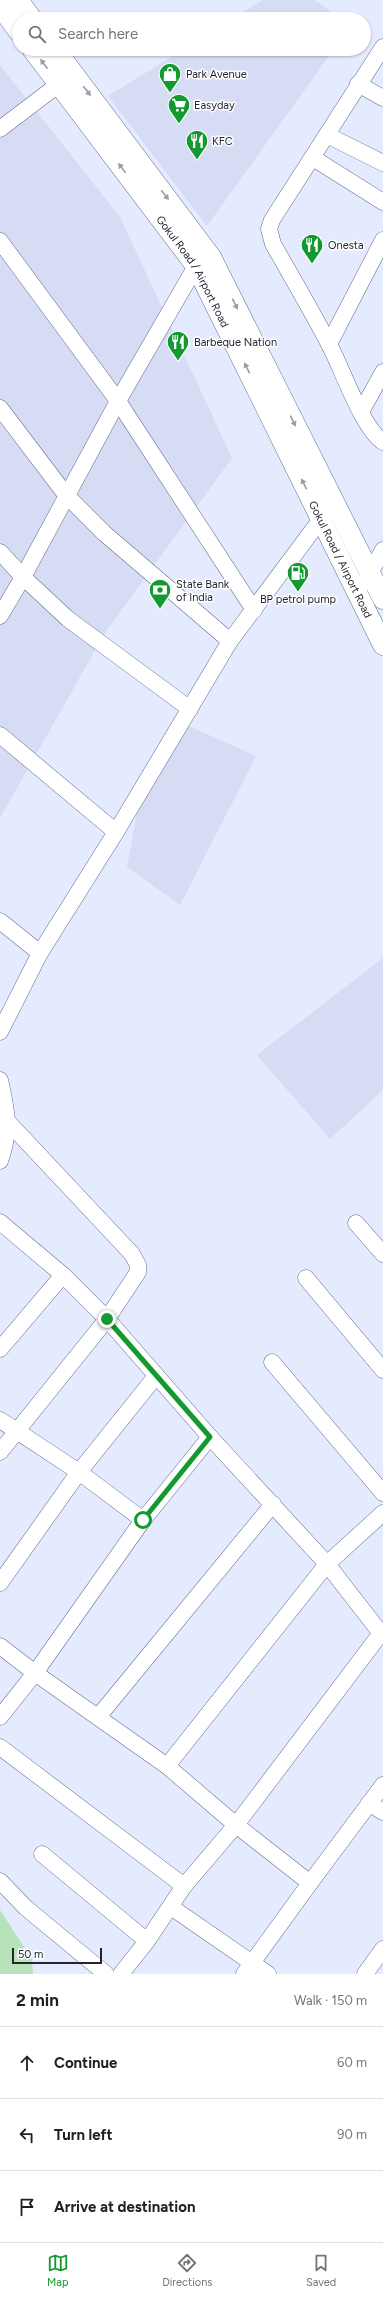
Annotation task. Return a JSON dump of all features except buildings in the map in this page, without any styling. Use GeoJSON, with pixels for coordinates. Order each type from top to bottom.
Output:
{"type":"FeatureCollection","features":[{"type":"Feature","properties":{"kind":"main road"},"geometry":{"type":"LineString","coordinates":[[18,0],[27,12]]}},
{"type":"Feature","properties":{"kind":"main road"},"geometry":{"type":"LineString","coordinates":[[0,6],[12,22]]}},
{"type":"Feature","properties":{"kind":"main road","name":"Gokul Road / Airport Road"},"geometry":{"type":"LineString","coordinates":[[40,56],[66,78],[211,257],[333,502],[379,587]]}},
{"type":"Feature","properties":{"kind":"main road","name":"Gokul Road / Airport Road"},"geometry":{"type":"LineString","coordinates":[[58,56],[66,78],[196,266],[383,645]]}},
{"type":"Feature","properties":{"kind":"street"},"geometry":{"type":"LineString","coordinates":[[383,47],[272,220],[269,229],[273,244],[329,344],[361,412],[374,434],[383,442]]}},
{"type":"Feature","properties":{"kind":"street"},"geometry":{"type":"LineString","coordinates":[[0,129],[66,78]]}},
{"type":"Feature","properties":{"kind":"street"},"geometry":{"type":"LineString","coordinates":[[358,84],[383,98]]}},
{"type":"Feature","properties":{"kind":"street"},"geometry":{"type":"LineString","coordinates":[[327,135],[383,163]]}},
{"type":"Feature","properties":{"kind":"street"},"geometry":{"type":"LineString","coordinates":[[313,158],[383,202]]}},
{"type":"Feature","properties":{"kind":"street"},"geometry":{"type":"LineString","coordinates":[[329,344],[383,240]]}},
{"type":"Feature","properties":{"kind":"street"},"geometry":{"type":"LineString","coordinates":[[0,241],[118,401],[254,610]]}},
{"type":"Feature","properties":{"kind":"street"},"geometry":{"type":"LineString","coordinates":[[0,616],[23,577],[118,401],[196,266]]}},
{"type":"Feature","properties":{"kind":"street"},"geometry":{"type":"LineString","coordinates":[[361,412],[383,372]]}},
{"type":"Feature","properties":{"kind":"street"},"geometry":{"type":"LineString","coordinates":[[0,408],[66,495],[104,533],[230,641]]}},
{"type":"Feature","properties":{"kind":"street"},"geometry":{"type":"LineString","coordinates":[[0,1032],[40,953],[116,832],[230,641],[333,502]]}},
{"type":"Feature","properties":{"kind":"street"},"geometry":{"type":"LineString","coordinates":[[362,601],[379,587],[383,550]]}},
{"type":"Feature","properties":{"kind":"street"},"geometry":{"type":"LineString","coordinates":[[0,552],[23,577],[68,619],[190,709]]}},
{"type":"Feature","properties":{"kind":"street"},"geometry":{"type":"LineString","coordinates":[[0,735],[116,832]]}},
{"type":"Feature","properties":{"kind":"street"},"geometry":{"type":"LineString","coordinates":[[0,921],[40,953]]}},
{"type":"Feature","properties":{"kind":"street"},"geometry":{"type":"LineString","coordinates":[[0,1080],[8,1123],[7,1143],[0,1161]]}},
{"type":"Feature","properties":{"kind":"street"},"geometry":{"type":"LineString","coordinates":[[0,1452],[107,1319],[138,1272],[138,1266],[132,1254],[8,1123]]}},
{"type":"Feature","properties":{"kind":"street"},"geometry":{"type":"LineString","coordinates":[[0,1222],[63,1275],[107,1319],[210,1437],[327,1564],[382,1635],[236,1825],[184,1886],[148,1941],[121,1974]]}},
{"type":"Feature","properties":{"kind":"street"},"geometry":{"type":"LineString","coordinates":[[356,1223],[383,1254]]}},
{"type":"Feature","properties":{"kind":"street"},"geometry":{"type":"LineString","coordinates":[[0,1349],[63,1275]]}},
{"type":"Feature","properties":{"kind":"street"},"geometry":{"type":"LineString","coordinates":[[306,1278],[383,1370]]}},
{"type":"Feature","properties":{"kind":"street"},"geometry":{"type":"LineString","coordinates":[[272,1362],[383,1493]]}},
{"type":"Feature","properties":{"kind":"street"},"geometry":{"type":"LineString","coordinates":[[0,1583],[78,1472],[156,1376]]}},
{"type":"Feature","properties":{"kind":"street"},"geometry":{"type":"LineString","coordinates":[[0,1420],[78,1472],[143,1520]]}},
{"type":"Feature","properties":{"kind":"street"},"geometry":{"type":"LineString","coordinates":[[0,1717],[35,1673],[143,1520],[210,1437]]}},
{"type":"Feature","properties":{"kind":"street"},"geometry":{"type":"LineString","coordinates":[[98,1717],[273,1504]]}},
{"type":"Feature","properties":{"kind":"street"},"geometry":{"type":"LineString","coordinates":[[167,1766],[327,1564],[383,1513]]}},
{"type":"Feature","properties":{"kind":"street"},"geometry":{"type":"LineString","coordinates":[[0,1646],[35,1673],[167,1766],[236,1825],[310,1883]]}},
{"type":"Feature","properties":{"kind":"street"},"geometry":{"type":"LineString","coordinates":[[0,1747],[184,1886]]}},
{"type":"Feature","properties":{"kind":"street"},"geometry":{"type":"LineString","coordinates":[[249,1968],[383,1785]]}},
{"type":"Feature","properties":{"kind":"street"},"geometry":{"type":"LineString","coordinates":[[369,1803],[383,1812]]}},
{"type":"Feature","properties":{"kind":"street"},"geometry":{"type":"LineString","coordinates":[[42,1854],[148,1941]]}},
{"type":"Feature","properties":{"kind":"street"},"geometry":{"type":"LineString","coordinates":[[0,1880],[26,1908],[106,1974]]}},
{"type":"Feature","properties":{"kind":"street"},"geometry":{"type":"LineString","coordinates":[[171,1907],[249,1968],[268,1974]]}},
{"type":"Feature","properties":{"kind":"street"},"geometry":{"type":"LineString","coordinates":[[365,1974],[383,1949]]}},
{"type":"Feature","properties":{"kind":"shaded area"},"geometry":{"type":"Polygon","coordinates":[[[263,0],[315,0],[331,12],[243,12],[263,0]]]}},
{"type":"Feature","properties":{"kind":"shaded area"},"geometry":{"type":"Polygon","coordinates":[[[173,56],[329,56],[207,226],[108,96],[173,56]]]}},
{"type":"Feature","properties":{"kind":"shaded area"},"geometry":{"type":"Polygon","coordinates":[[[0,65],[120,217],[232,458],[105,633],[0,818],[0,65]]]}},
{"type":"Feature","properties":{"kind":"shaded area"},"geometry":{"type":"Polygon","coordinates":[[[189,726],[256,756],[180,905],[127,867],[138,808],[189,726]]]}},
{"type":"Feature","properties":{"kind":"shaded area"},"geometry":{"type":"Polygon","coordinates":[[[383,958],[383,1090],[330,1139],[257,1055],[383,958]]]}},
{"type":"Feature","properties":{"kind":"green space"},"geometry":{"type":"Polygon","coordinates":[[[0,1910],[32,1959],[33,1974],[0,1974],[0,1910]]]}},
{"type":"Feature","properties":{"kind":"place","name":"Park Avenue"},"geometry":{"type":"Point","coordinates":[170,94]}},
{"type":"Feature","properties":{"kind":"place","name":"Easyday"},"geometry":{"type":"Point","coordinates":[179,124]}},
{"type":"Feature","properties":{"kind":"place","name":"KFC"},"geometry":{"type":"Point","coordinates":[197,160]}},
{"type":"Feature","properties":{"kind":"place","name":"Onesta"},"geometry":{"type":"Point","coordinates":[312,264]}},
{"type":"Feature","properties":{"kind":"place","name":"Barbeque Nation"},"geometry":{"type":"Point","coordinates":[178,362]}},
{"type":"Feature","properties":{"kind":"place","name":"BP petrol pump"},"geometry":{"type":"Point","coordinates":[298,592]}},
{"type":"Feature","properties":{"kind":"place","name":"State Bank of India"},"geometry":{"type":"Point","coordinates":[160,610]}},
{"type":"Feature","properties":{"kind":"route"},"geometry":{"type":"LineString","coordinates":[[107,1319],[210,1437],[143,1520]]}}]}
